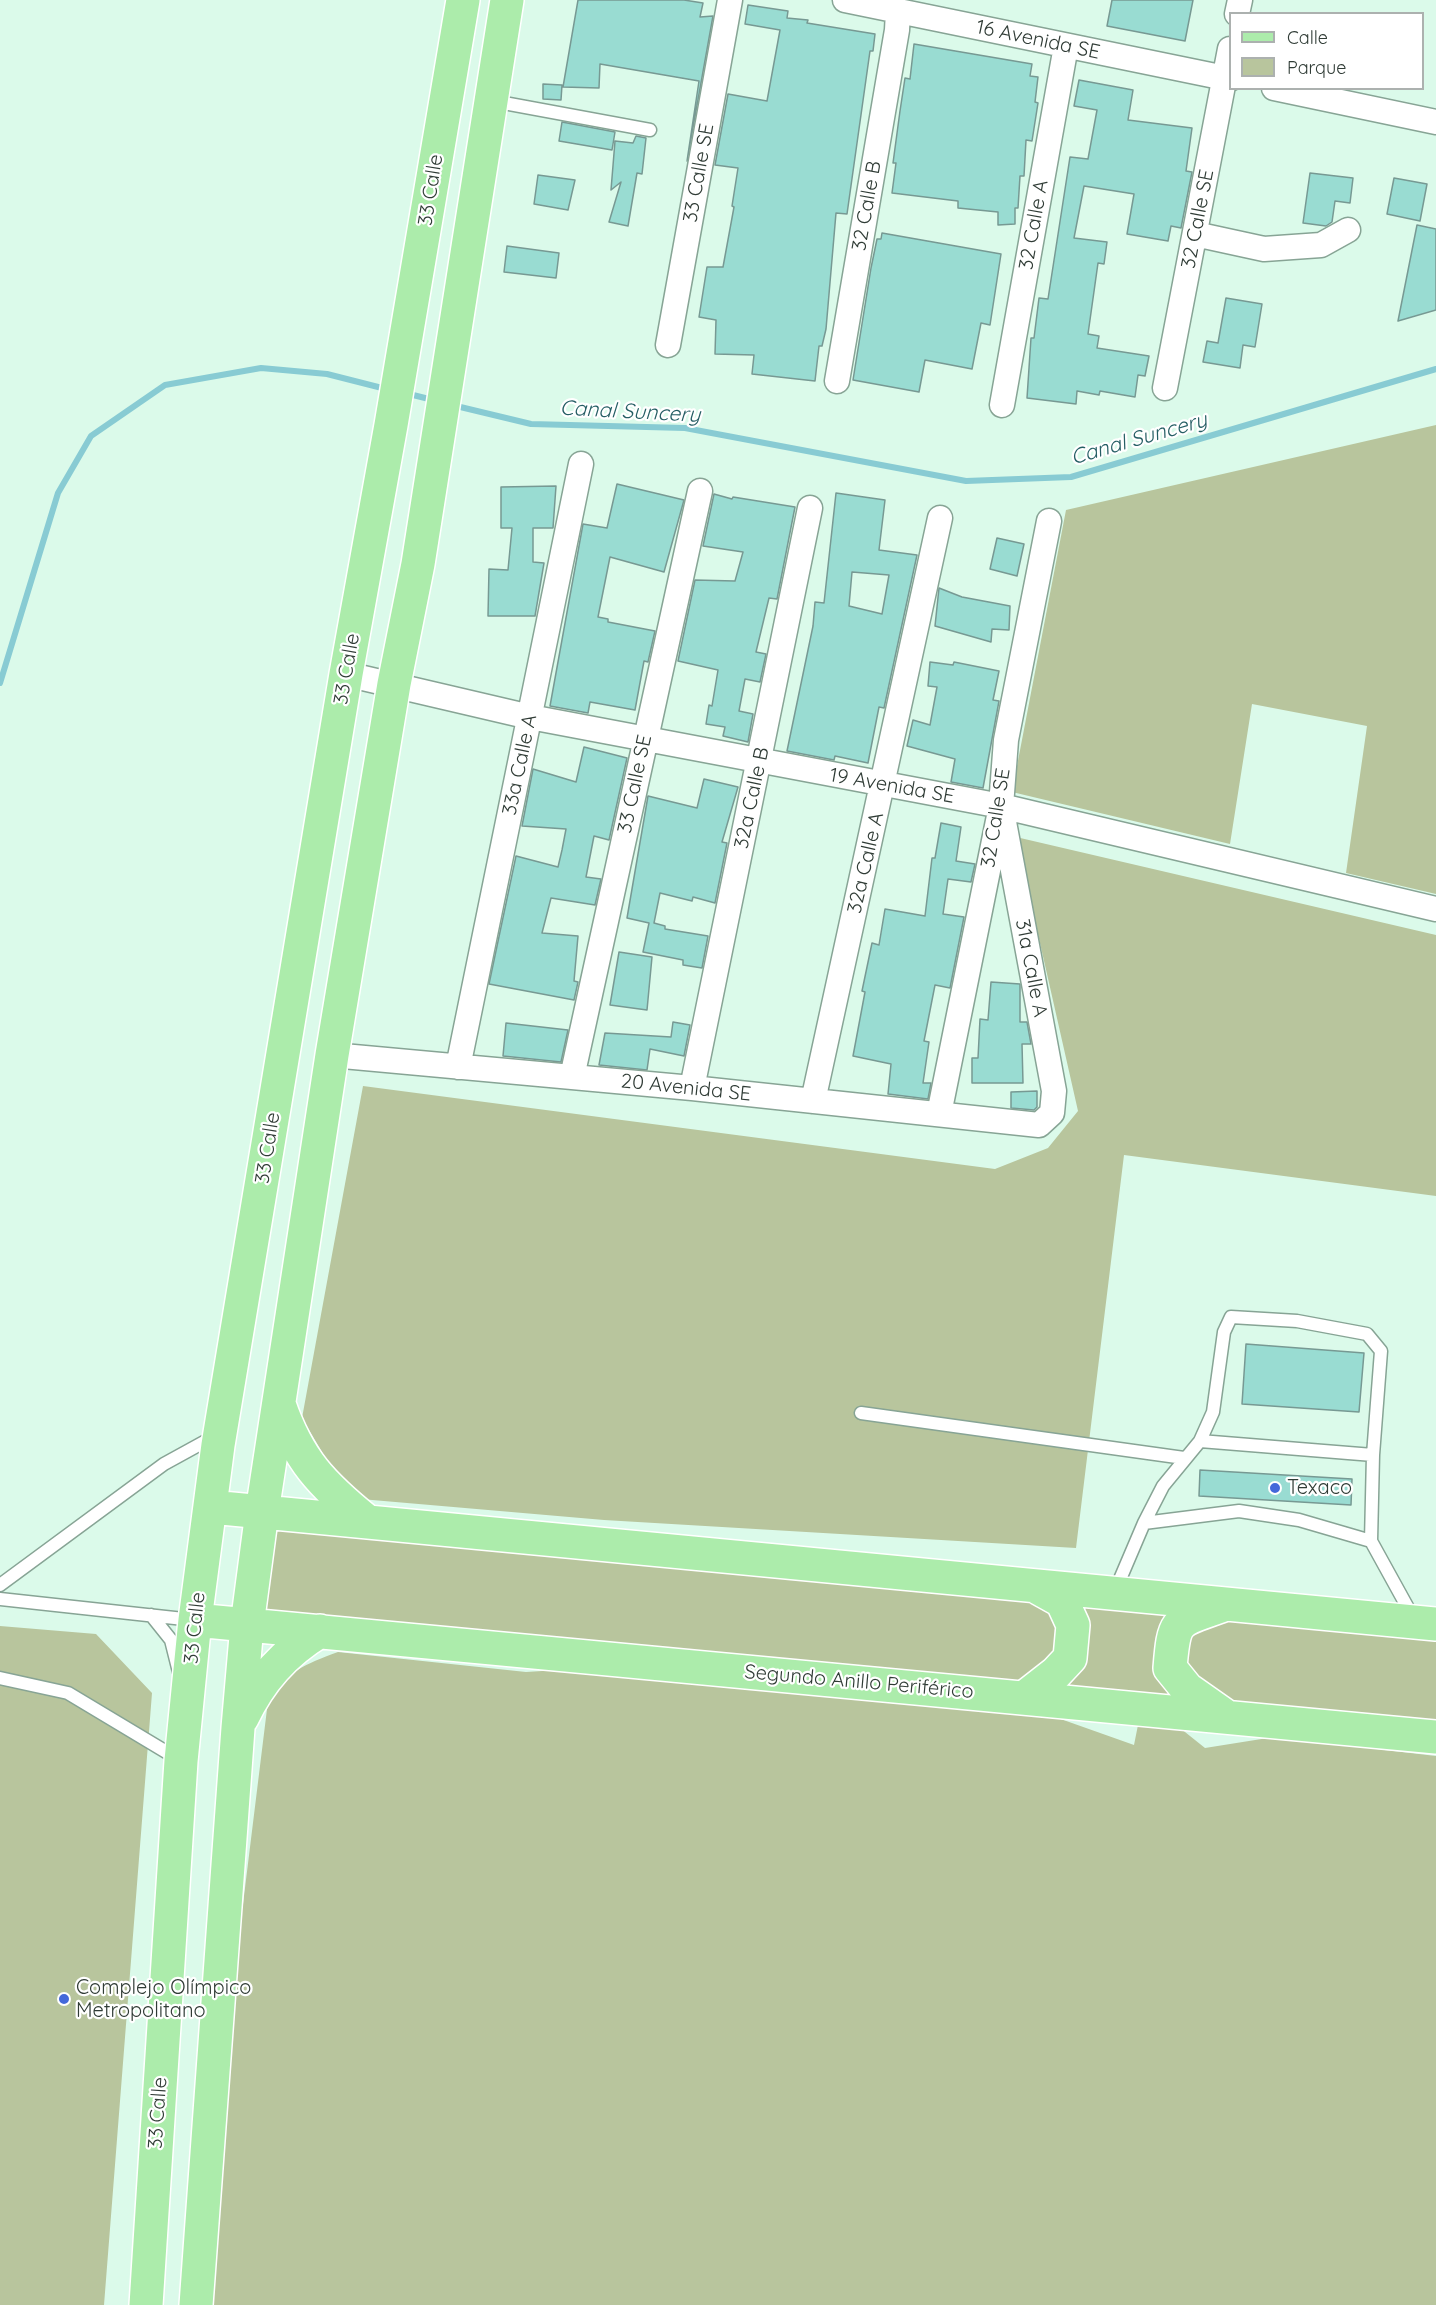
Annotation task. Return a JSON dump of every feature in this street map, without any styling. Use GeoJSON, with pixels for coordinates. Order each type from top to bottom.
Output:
{"type":"FeatureCollection","features":[{"type":"Feature","properties":{"kind":"main road","name":"33 Calle"},"geometry":{"type":"LineString","coordinates":[[146,2305],[181,1761],[195,1620],[210,1507],[346,674],[391,425],[462,0]]}},
{"type":"Feature","properties":{"kind":"main road"},"geometry":{"type":"LineString","coordinates":[[196,2305],[238,1728],[247,1624],[262,1512],[332,1055],[393,684],[418,564],[507,0]]}},
{"type":"Feature","properties":{"kind":"main road"},"geometry":{"type":"LineString","coordinates":[[278,1401],[300,1454],[330,1492],[368,1522]]}},
{"type":"Feature","properties":{"kind":"main road"},"geometry":{"type":"LineString","coordinates":[[210,1507],[1426,1624]]}},
{"type":"Feature","properties":{"kind":"main road"},"geometry":{"type":"LineString","coordinates":[[1024,1698],[1056,1673],[1070,1658],[1073,1625],[1062,1601],[1035,1586]]}},
{"type":"Feature","properties":{"kind":"main road"},"geometry":{"type":"LineString","coordinates":[[1225,1604],[1186,1618],[1173,1632],[1170,1668],[1186,1689],[1226,1717]]}},
{"type":"Feature","properties":{"kind":"main road","name":"Segundo Anillo Periférico"},"geometry":{"type":"LineString","coordinates":[[195,1620],[1436,1737]]}},
{"type":"Feature","properties":{"kind":"main road"},"geometry":{"type":"LineString","coordinates":[[238,1728],[254,1693],[278,1662],[298,1645],[320,1631]]}},
{"type":"Feature","properties":{"kind":"street","name":"33 Calle SE"},"geometry":{"type":"LineString","coordinates":[[668,345],[730,0]]}},
{"type":"Feature","properties":{"kind":"street","name":"16 Avenida SE"},"geometry":{"type":"LineString","coordinates":[[845,0],[897,21],[1066,46],[1228,79]]}},
{"type":"Feature","properties":{"kind":"street","name":"32 Calle B"},"geometry":{"type":"LineString","coordinates":[[837,381],[897,21]]}},
{"type":"Feature","properties":{"kind":"street","name":"32 Calle A"},"geometry":{"type":"LineString","coordinates":[[1002,405],[1066,46]]}},
{"type":"Feature","properties":{"kind":"street","name":"32 Calle SE"},"geometry":{"type":"LineString","coordinates":[[1165,388],[1228,79],[1229,64]]}},
{"type":"Feature","properties":{"kind":"street"},"geometry":{"type":"LineString","coordinates":[[1284,90],[1436,122]]}},
{"type":"Feature","properties":{"kind":"street"},"geometry":{"type":"LineString","coordinates":[[1195,234],[1264,249],[1321,245],[1348,230]]}},
{"type":"Feature","properties":{"kind":"street","name":"33a Calle A"},"geometry":{"type":"LineString","coordinates":[[458,1067],[582,464]]}},
{"type":"Feature","properties":{"kind":"street","name":"33 Calle SE"},"geometry":{"type":"LineString","coordinates":[[572,1077],[700,491]]}},
{"type":"Feature","properties":{"kind":"street","name":"32a Calle B"},"geometry":{"type":"LineString","coordinates":[[692,1088],[810,508]]}},
{"type":"Feature","properties":{"kind":"street","name":"32a Calle A"},"geometry":{"type":"LineString","coordinates":[[813,1101],[884,785],[940,518]]}},
{"type":"Feature","properties":{"kind":"street","name":"32 Calle SE"},"geometry":{"type":"LineString","coordinates":[[939,1114],[1001,806],[1006,740],[1049,521]]}},
{"type":"Feature","properties":{"kind":"street","name":"19 Avenida SE"},"geometry":{"type":"LineString","coordinates":[[346,674],[530,717],[1001,806],[1436,909]]}},
{"type":"Feature","properties":{"kind":"street","name":"31a Calle A"},"geometry":{"type":"LineString","coordinates":[[1001,806],[1054,1091],[1052,1113],[1039,1125]]}},
{"type":"Feature","properties":{"kind":"street","name":"20 Avenida SE"},"geometry":{"type":"LineString","coordinates":[[332,1055],[692,1088],[1039,1125]]}},
{"type":"Feature","properties":{"kind":"lane"},"geometry":{"type":"LineString","coordinates":[[492,100],[650,130]]}},
{"type":"Feature","properties":{"kind":"lane"},"geometry":{"type":"LineString","coordinates":[[1114,1594],[1144,1523],[1163,1486],[1200,1441],[1213,1412],[1224,1332],[1231,1317],[1297,1321],[1367,1334],[1381,1351],[1373,1455],[1371,1541],[1426,1624]]}},
{"type":"Feature","properties":{"kind":"lane"},"geometry":{"type":"LineString","coordinates":[[861,1413],[1184,1458]]}},
{"type":"Feature","properties":{"kind":"lane"},"geometry":{"type":"LineString","coordinates":[[0,1585],[164,1464],[221,1432]]}},
{"type":"Feature","properties":{"kind":"lane"},"geometry":{"type":"LineString","coordinates":[[1200,1441],[1373,1455]]}},
{"type":"Feature","properties":{"kind":"lane"},"geometry":{"type":"LineString","coordinates":[[1144,1523],[1239,1511],[1299,1520],[1371,1541]]}},
{"type":"Feature","properties":{"kind":"lane"},"geometry":{"type":"LineString","coordinates":[[0,1599],[195,1620]]}},
{"type":"Feature","properties":{"kind":"lane"},"geometry":{"type":"LineString","coordinates":[[151,1615],[171,1640],[187,1706]]}},
{"type":"Feature","properties":{"kind":"lane"},"geometry":{"type":"LineString","coordinates":[[0,1678],[68,1692],[181,1761]]}},
{"type":"Feature","properties":{"kind":"green space"},"geometry":{"type":"Polygon","coordinates":[[[1436,425],[1436,894],[1346,873],[1367,726],[1252,704],[1230,844],[1012,792],[1066,510],[1436,425]]]}},
{"type":"Feature","properties":{"kind":"green space"},"geometry":{"type":"Polygon","coordinates":[[[1016,837],[1436,935],[1436,1196],[1124,1155],[1076,1548],[604,1520],[349,1498],[302,1418],[363,1086],[995,1169],[1048,1148],[1078,1111],[1016,837]]]}},
{"type":"Feature","properties":{"kind":"green space"},"geometry":{"type":"Polygon","coordinates":[[[262,1517],[1059,1601],[1067,1656],[1024,1688],[249,1623],[262,1517]]]}},
{"type":"Feature","properties":{"kind":"green space"},"geometry":{"type":"Polygon","coordinates":[[[1061,1589],[1196,1603],[1170,1632],[1192,1702],[1051,1685],[1061,1589]]]}},
{"type":"Feature","properties":{"kind":"green space"},"geometry":{"type":"Polygon","coordinates":[[[1224,1612],[1436,1632],[1436,1722],[1228,1700],[1186,1670],[1182,1640],[1224,1612]]]}},
{"type":"Feature","properties":{"kind":"green space","name":"Complejo Olímpico Metropolitano"},"geometry":{"type":"Polygon","coordinates":[[[0,1626],[96,1634],[152,1693],[104,2305],[0,2305],[0,1626]]]}},
{"type":"Feature","properties":{"kind":"green space"},"geometry":{"type":"Polygon","coordinates":[[[338,1652],[526,1672],[558,1670],[1055,1717],[1134,1745],[1138,1725],[1180,1728],[1205,1748],[1274,1737],[1436,1756],[1436,2305],[207,2305],[228,1943],[243,1904],[268,1701],[283,1682],[298,1670],[338,1652]]]}},
{"type":"Feature","properties":{"kind":"building"},"geometry":{"type":"Polygon","coordinates":[[[578,0],[684,0],[703,3],[700,17],[713,16],[687,161],[699,81],[600,64],[599,88],[563,87],[578,0]]]}},
{"type":"Feature","properties":{"kind":"building"},"geometry":{"type":"Polygon","coordinates":[[[1112,0],[1193,0],[1185,41],[1107,26],[1112,0]]]}},
{"type":"Feature","properties":{"kind":"building"},"geometry":{"type":"Polygon","coordinates":[[[748,5],[788,11],[787,18],[808,20],[807,23],[875,34],[873,51],[870,51],[847,214],[836,213],[826,329],[822,346],[819,346],[815,381],[752,374],[754,355],[715,354],[716,320],[699,317],[707,267],[723,267],[734,207],[732,206],[738,168],[715,165],[728,94],[767,101],[780,30],[745,24],[748,5]]]}},
{"type":"Feature","properties":{"kind":"building"},"geometry":{"type":"Polygon","coordinates":[[[914,44],[1032,64],[1030,76],[1038,77],[1035,102],[1038,103],[1032,141],[1026,140],[1024,176],[1020,176],[1015,224],[998,225],[998,212],[958,208],[958,201],[892,193],[896,163],[893,163],[900,111],[905,78],[910,79],[914,44]]]}},
{"type":"Feature","properties":{"kind":"building"},"geometry":{"type":"Polygon","coordinates":[[[1079,80],[1133,90],[1128,120],[1192,128],[1186,171],[1192,172],[1181,228],[1171,226],[1168,241],[1127,234],[1134,194],[1084,186],[1074,238],[1107,242],[1104,264],[1098,263],[1088,334],[1099,336],[1097,348],[1149,356],[1145,376],[1138,375],[1135,397],[1100,391],[1099,395],[1077,391],[1076,404],[1027,398],[1031,338],[1034,338],[1039,298],[1048,299],[1070,157],[1088,159],[1097,110],[1074,106],[1079,80]]]}},
{"type":"Feature","properties":{"kind":"building"},"geometry":{"type":"Polygon","coordinates":[[[543,84],[562,85],[561,100],[543,99],[543,84]]]}},
{"type":"Feature","properties":{"kind":"building"},"geometry":{"type":"Polygon","coordinates":[[[562,122],[615,132],[612,150],[559,141],[562,122]]]}},
{"type":"Feature","properties":{"kind":"building"},"geometry":{"type":"Polygon","coordinates":[[[636,136],[646,138],[642,174],[637,173],[628,226],[609,222],[621,182],[611,190],[615,141],[633,143],[636,136]]]}},
{"type":"Feature","properties":{"kind":"building"},"geometry":{"type":"Polygon","coordinates":[[[1310,173],[1353,178],[1350,203],[1335,201],[1332,222],[1326,226],[1303,223],[1310,173]]]}},
{"type":"Feature","properties":{"kind":"building"},"geometry":{"type":"Polygon","coordinates":[[[538,175],[575,180],[568,210],[534,204],[538,175]]]}},
{"type":"Feature","properties":{"kind":"building"},"geometry":{"type":"Polygon","coordinates":[[[1394,178],[1427,184],[1420,221],[1387,214],[1394,178]]]}},
{"type":"Feature","properties":{"kind":"building"},"geometry":{"type":"Polygon","coordinates":[[[1417,225],[1436,229],[1436,310],[1398,321],[1417,225]]]}},
{"type":"Feature","properties":{"kind":"building"},"geometry":{"type":"Polygon","coordinates":[[[882,233],[1001,254],[990,325],[981,323],[972,369],[925,360],[919,392],[853,380],[871,268],[877,239],[881,239],[882,233]]]}},
{"type":"Feature","properties":{"kind":"building"},"geometry":{"type":"Polygon","coordinates":[[[507,246],[559,253],[556,278],[504,272],[507,246]]]}},
{"type":"Feature","properties":{"kind":"building"},"geometry":{"type":"Polygon","coordinates":[[[1226,298],[1262,304],[1255,347],[1243,345],[1240,368],[1203,362],[1207,341],[1218,343],[1226,298]]]}},
{"type":"Feature","properties":{"kind":"building"},"geometry":{"type":"Polygon","coordinates":[[[617,484],[684,500],[664,572],[610,557],[598,617],[608,619],[608,622],[655,631],[648,662],[644,661],[635,710],[590,702],[588,713],[550,706],[583,524],[607,528],[617,484]]]}},
{"type":"Feature","properties":{"kind":"building"},"geometry":{"type":"Polygon","coordinates":[[[556,486],[553,528],[533,528],[533,562],[544,563],[535,616],[488,616],[489,569],[508,570],[512,528],[501,528],[501,487],[556,486]]]}},
{"type":"Feature","properties":{"kind":"building"},"geometry":{"type":"Polygon","coordinates":[[[836,493],[885,500],[879,550],[917,555],[884,708],[879,707],[868,763],[835,756],[834,760],[787,751],[813,626],[815,602],[824,603],[836,493]],[[852,572],[849,606],[882,614],[889,575],[852,572]]]}},
{"type":"Feature","properties":{"kind":"building"},"geometry":{"type":"Polygon","coordinates":[[[714,494],[732,499],[733,497],[795,507],[777,599],[769,598],[756,652],[766,654],[760,682],[745,679],[739,711],[753,714],[748,742],[723,736],[725,727],[706,724],[709,705],[712,706],[718,670],[678,661],[695,580],[735,581],[743,552],[703,546],[714,494]]]}},
{"type":"Feature","properties":{"kind":"building"},"geometry":{"type":"Polygon","coordinates":[[[997,538],[1024,544],[1017,576],[990,569],[997,538]]]}},
{"type":"Feature","properties":{"kind":"building"},"geometry":{"type":"Polygon","coordinates":[[[939,588],[962,597],[1010,606],[1009,630],[992,629],[991,642],[935,626],[939,588]]]}},
{"type":"Feature","properties":{"kind":"building"},"geometry":{"type":"Polygon","coordinates":[[[930,662],[953,665],[954,662],[999,671],[993,700],[999,701],[983,788],[951,782],[955,759],[907,746],[913,720],[930,725],[937,687],[928,686],[930,662]]]}},
{"type":"Feature","properties":{"kind":"building"},"geometry":{"type":"Polygon","coordinates":[[[584,747],[627,758],[609,840],[594,836],[586,877],[601,879],[595,905],[551,898],[542,933],[578,936],[574,981],[578,982],[574,1000],[489,984],[516,856],[558,867],[562,850],[566,829],[522,826],[533,769],[576,782],[584,747]]]}},
{"type":"Feature","properties":{"kind":"building"},"geometry":{"type":"Polygon","coordinates":[[[704,779],[738,787],[722,842],[727,843],[715,903],[693,897],[692,901],[660,893],[654,923],[665,926],[665,929],[708,936],[702,968],[683,965],[683,960],[643,952],[649,923],[627,918],[648,796],[697,808],[704,779]]]}},
{"type":"Feature","properties":{"kind":"building"},"geometry":{"type":"Polygon","coordinates":[[[941,823],[961,827],[956,861],[975,864],[971,882],[948,879],[943,914],[964,917],[950,988],[935,985],[924,1041],[929,1042],[923,1083],[931,1083],[928,1099],[888,1094],[891,1064],[853,1056],[865,992],[862,991],[872,943],[879,945],[885,909],[925,916],[932,858],[935,858],[941,823]]]}},
{"type":"Feature","properties":{"kind":"building"},"geometry":{"type":"Polygon","coordinates":[[[619,952],[652,957],[647,1010],[610,1005],[619,952]]]}},
{"type":"Feature","properties":{"kind":"building"},"geometry":{"type":"Polygon","coordinates":[[[991,982],[1020,984],[1020,1022],[1027,1022],[1031,1044],[1022,1044],[1023,1083],[972,1083],[972,1058],[978,1058],[980,1019],[988,1020],[991,982]]]}},
{"type":"Feature","properties":{"kind":"building"},"geometry":{"type":"Polygon","coordinates":[[[673,1022],[690,1025],[684,1056],[650,1049],[647,1070],[599,1065],[605,1033],[671,1037],[673,1022]]]}},
{"type":"Feature","properties":{"kind":"building"},"geometry":{"type":"Polygon","coordinates":[[[506,1023],[568,1030],[561,1062],[503,1056],[506,1023]]]}},
{"type":"Feature","properties":{"kind":"building"},"geometry":{"type":"Polygon","coordinates":[[[1037,1091],[1037,1107],[1034,1110],[1011,1108],[1011,1092],[1037,1091]]]}},
{"type":"Feature","properties":{"kind":"building"},"geometry":{"type":"Polygon","coordinates":[[[1246,1344],[1364,1353],[1359,1412],[1242,1404],[1246,1344]]]}},
{"type":"Feature","properties":{"kind":"building","name":"Texaco"},"geometry":{"type":"Polygon","coordinates":[[[1200,1470],[1352,1479],[1351,1505],[1199,1496],[1200,1470]]]}},
{"type":"Feature","properties":{"kind":"waterway","name":"Canal Suncery"},"geometry":{"type":"LineString","coordinates":[[0,683],[58,493],[91,436],[165,385],[261,368],[327,374],[386,389]]}},
{"type":"Feature","properties":{"kind":"waterway","name":"Canal Suncery"},"geometry":{"type":"LineString","coordinates":[[452,405],[531,424],[685,428],[966,481],[1071,477],[1436,369]]}},
{"type":"Feature","properties":{"kind":"waterway","name":"Canal Suncery"},"geometry":{"type":"LineString","coordinates":[[405,393],[433,400]]}},
{"type":"Feature","properties":{"kind":"place","name":"Texaco"},"geometry":{"type":"Point","coordinates":[1275,1488]}},
{"type":"Feature","properties":{"kind":"place","name":"Complejo Olímpico Metropolitano"},"geometry":{"type":"Point","coordinates":[64,1999]}}]}
